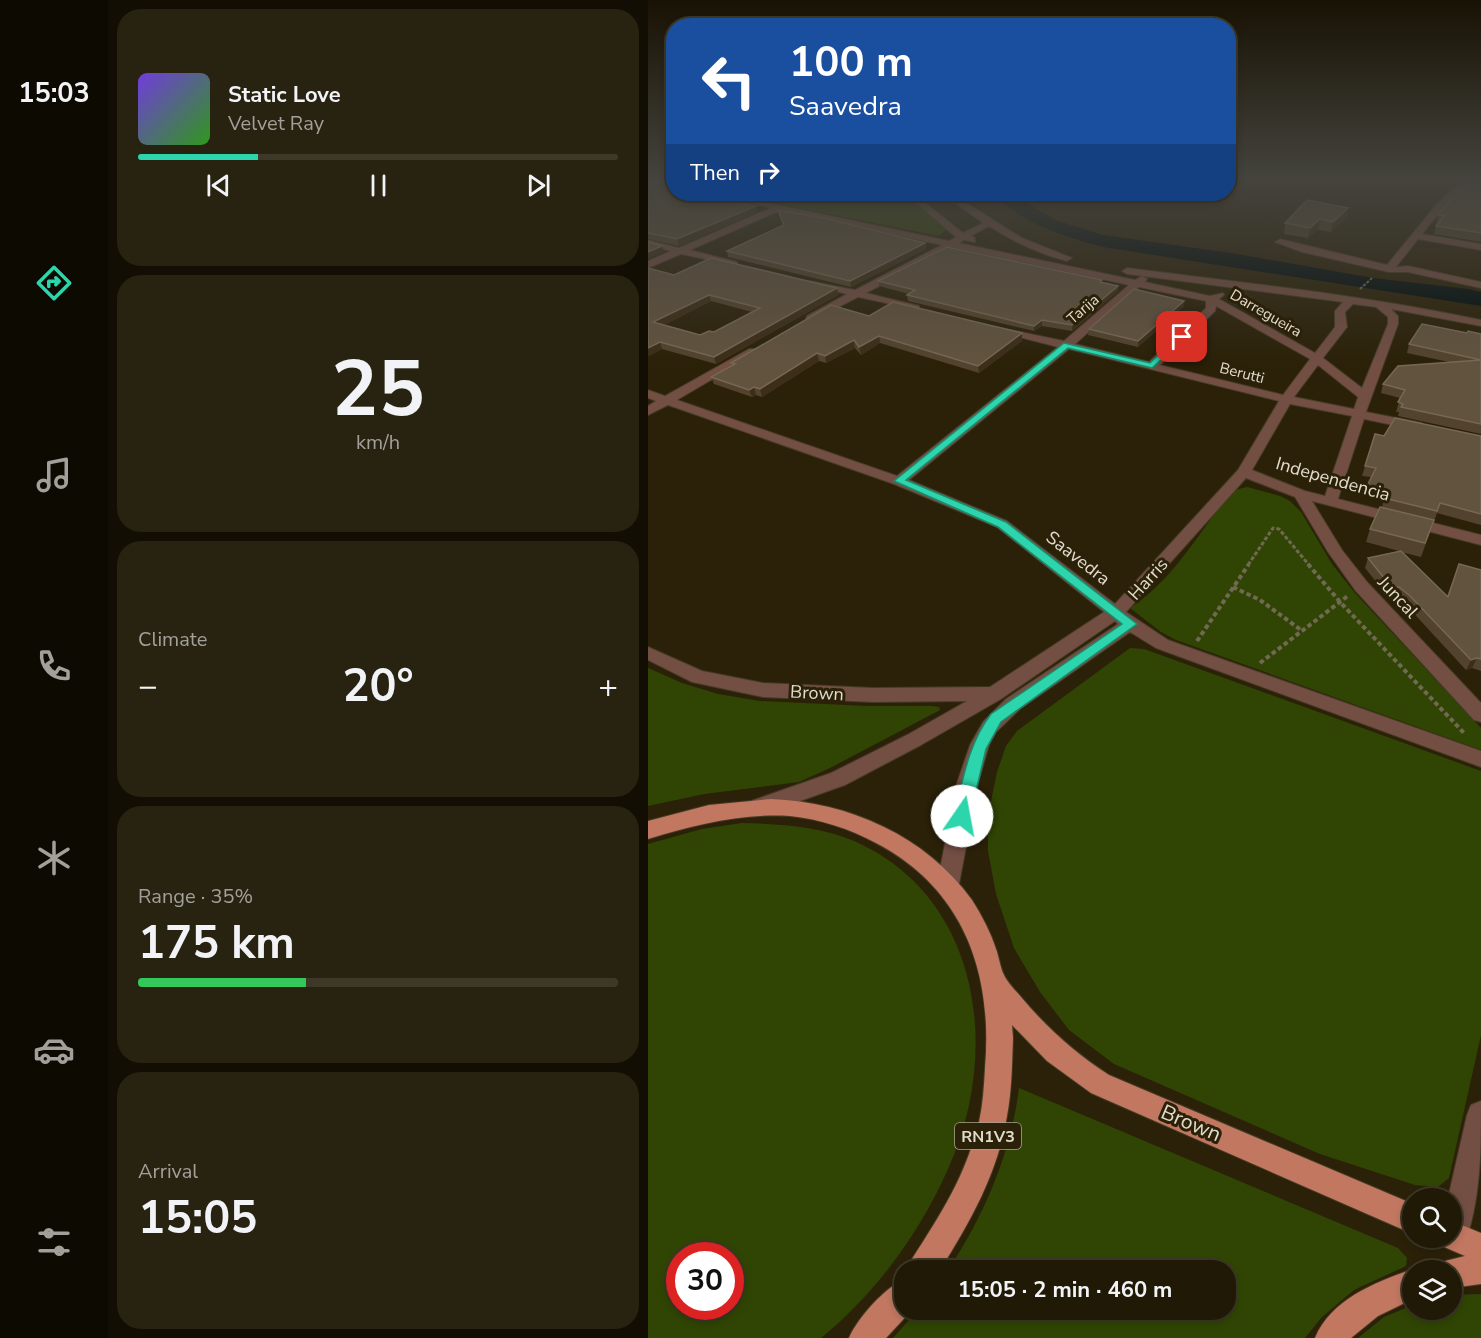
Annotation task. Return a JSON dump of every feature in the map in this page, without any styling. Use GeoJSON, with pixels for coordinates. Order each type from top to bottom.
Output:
{"type":"FeatureCollection","features":[{"type":"Feature","properties":{"kind":"main road","name":"RN1V3"},"geometry":{"type":"LineString","coordinates":[[648,830],[698,815],[756,807],[812,810],[863,824],[909,848],[948,884],[978,930],[997,986],[1003,1052],[992,1127],[962,1207],[928,1260]]}},
{"type":"Feature","properties":{"kind":"main road","name":"Brown"},"geometry":{"type":"LineString","coordinates":[[997,986],[1043,1041],[1070,1066],[1100,1084],[1402,1214]]}},
{"type":"Feature","properties":{"kind":"main road"},"geometry":{"type":"LineString","coordinates":[[1462,1240],[1481,1248]]}},
{"type":"Feature","properties":{"kind":"main road"},"geometry":{"type":"LineString","coordinates":[[1462,1272],[1481,1269]]}},
{"type":"Feature","properties":{"kind":"main road"},"geometry":{"type":"LineString","coordinates":[[1331,1338],[1359,1310],[1393,1290],[1402,1287]]}},
{"type":"Feature","properties":{"kind":"main road"},"geometry":{"type":"LineString","coordinates":[[865,1338],[894,1306]]}},
{"type":"Feature","properties":{"kind":"street"},"geometry":{"type":"LineString","coordinates":[[648,265],[707,239]]}},
{"type":"Feature","properties":{"kind":"street","name":"Darregueira"},"geometry":{"type":"LineString","coordinates":[[931,239],[1136,285],[1211,299],[1316,358],[1338,378],[1365,396]]}},
{"type":"Feature","properties":{"kind":"street"},"geometry":{"type":"LineString","coordinates":[[802,323],[955,239]]}},
{"type":"Feature","properties":{"kind":"street"},"geometry":{"type":"LineString","coordinates":[[978,239],[1018,248],[1040,249]]}},
{"type":"Feature","properties":{"kind":"street"},"geometry":{"type":"LineString","coordinates":[[1021,239],[1040,249],[1090,264],[1147,274],[1304,293],[1355,296],[1380,305],[1416,309],[1481,323]]}},
{"type":"Feature","properties":{"kind":"street"},"geometry":{"type":"LineString","coordinates":[[1389,269],[1414,239]]}},
{"type":"Feature","properties":{"kind":"street"},"geometry":{"type":"LineString","coordinates":[[1437,239],[1481,247]]}},
{"type":"Feature","properties":{"kind":"street"},"geometry":{"type":"LineString","coordinates":[[1280,242],[1389,269],[1408,269],[1481,285]]}},
{"type":"Feature","properties":{"kind":"street"},"geometry":{"type":"LineString","coordinates":[[648,243],[750,268]]}},
{"type":"Feature","properties":{"kind":"street","name":"Tarija"},"geometry":{"type":"LineString","coordinates":[[899,481],[1067,345],[1147,274]]}},
{"type":"Feature","properties":{"kind":"street"},"geometry":{"type":"LineString","coordinates":[[796,279],[933,312]]}},
{"type":"Feature","properties":{"kind":"street"},"geometry":{"type":"LineString","coordinates":[[1152,366],[1211,309],[1211,299],[1239,285]]}},
{"type":"Feature","properties":{"kind":"street"},"geometry":{"type":"LineString","coordinates":[[1304,293],[1340,314]]}},
{"type":"Feature","properties":{"kind":"street","name":"Harris"},"geometry":{"type":"LineString","coordinates":[[948,884],[971,772],[986,732],[996,718],[1012,704],[1123,618],[1128,601],[1244,472],[1286,399],[1341,327],[1340,311],[1355,296]]}},
{"type":"Feature","properties":{"kind":"street"},"geometry":{"type":"LineString","coordinates":[[1330,500],[1365,396],[1393,324],[1393,316],[1380,305]]}},
{"type":"Feature","properties":{"kind":"street","name":"Berutti"},"geometry":{"type":"LineString","coordinates":[[988,326],[1286,399],[1426,428]]}},
{"type":"Feature","properties":{"kind":"street"},"geometry":{"type":"LineString","coordinates":[[648,411],[761,347]]}},
{"type":"Feature","properties":{"kind":"street","name":"Saavedra"},"geometry":{"type":"LineString","coordinates":[[648,394],[899,481],[1002,524],[1123,618],[1162,644],[1481,759]]}},
{"type":"Feature","properties":{"kind":"street","name":"Independencia"},"geometry":{"type":"LineString","coordinates":[[1244,472],[1300,494],[1348,504],[1481,540]]}},
{"type":"Feature","properties":{"kind":"street","name":"Juncal"},"geometry":{"type":"LineString","coordinates":[[1300,494],[1316,522],[1361,586],[1481,715]]}},
{"type":"Feature","properties":{"kind":"street"},"geometry":{"type":"LineString","coordinates":[[1316,522],[1348,504]]}},
{"type":"Feature","properties":{"kind":"street","name":"Harris"},"geometry":{"type":"LineString","coordinates":[[756,807],[838,779],[914,740],[1123,618]]}},
{"type":"Feature","properties":{"kind":"street","name":"Brown"},"geometry":{"type":"LineString","coordinates":[[648,653],[698,677],[763,690],[873,695],[994,694]]}},
{"type":"Feature","properties":{"kind":"street"},"geometry":{"type":"LineString","coordinates":[[1462,1197],[1481,1115]]}},
{"type":"Feature","properties":{"kind":"path"},"geometry":{"type":"LineString","coordinates":[[1355,296],[1369,280]]}},
{"type":"Feature","properties":{"kind":"path"},"geometry":{"type":"LineString","coordinates":[[1197,642],[1273,528],[1280,529],[1340,602],[1466,735],[1455,731]]}},
{"type":"Feature","properties":{"kind":"path"},"geometry":{"type":"LineString","coordinates":[[1270,668],[1259,664],[1361,586]]}},
{"type":"Feature","properties":{"kind":"path"},"geometry":{"type":"LineString","coordinates":[[1233,587],[1260,600],[1301,630]]}},
{"type":"Feature","properties":{"kind":"path"},"geometry":{"type":"LineString","coordinates":[[1186,637],[1207,645]]}},
{"type":"Feature","properties":{"kind":"green space"},"geometry":{"type":"Polygon","coordinates":[[[1247,487],[1280,496],[1290,501],[1301,512],[1332,564],[1355,593],[1481,728],[1481,750],[1176,640],[1161,632],[1130,608],[1160,584],[1173,569],[1231,491],[1247,487]]]}},
{"type":"Feature","properties":{"kind":"green space"},"geometry":{"type":"Polygon","coordinates":[[[1130,648],[1144,649],[1481,771],[1481,1035],[1449,1178],[1438,1187],[1415,1185],[1320,1154],[1114,1064],[1069,1030],[1040,992],[1014,948],[996,894],[988,851],[988,816],[997,772],[1006,746],[1017,731],[1130,648]]]}},
{"type":"Feature","properties":{"kind":"green space"},"geometry":{"type":"Polygon","coordinates":[[[648,668],[682,683],[718,694],[760,701],[867,706],[932,706],[939,707],[940,710],[799,782],[704,794],[648,806],[648,668]]]}},
{"type":"Feature","properties":{"kind":"green space"},"geometry":{"type":"Polygon","coordinates":[[[742,823],[785,825],[840,836],[854,841],[897,866],[930,900],[954,939],[969,982],[975,1029],[974,1077],[964,1124],[948,1169],[910,1239],[878,1282],[821,1338],[648,1338],[648,844],[702,829],[742,823]]]}},
{"type":"Feature","properties":{"kind":"green space"},"geometry":{"type":"Polygon","coordinates":[[[1019,1088],[1398,1248],[1407,1260],[1402,1260],[1402,1268],[1354,1290],[1322,1317],[1305,1338],[893,1338],[909,1320],[1236,1320],[1236,1260],[954,1260],[973,1228],[994,1183],[1003,1160],[1019,1088]]]}},
{"type":"Feature","properties":{"kind":"green space"},"geometry":{"type":"Polygon","coordinates":[[[1481,1294],[1481,1338],[1358,1338],[1384,1317],[1402,1310],[1402,1320],[1462,1320],[1462,1295],[1481,1294]]]}},
{"type":"Feature","properties":{"kind":"building"},"geometry":{"type":"Polygon","coordinates":[[[752,239],[911,239],[925,243],[850,281],[727,251],[752,239]]]}},
{"type":"Feature","properties":{"kind":"building"},"geometry":{"type":"Polygon","coordinates":[[[648,242],[662,246],[648,252],[648,242]]]}},
{"type":"Feature","properties":{"kind":"building"},"geometry":{"type":"Polygon","coordinates":[[[947,247],[1102,280],[1100,282],[1118,286],[1072,325],[1042,320],[1034,326],[907,295],[915,290],[878,281],[947,247]]]}},
{"type":"Feature","properties":{"kind":"building"},"geometry":{"type":"Polygon","coordinates":[[[711,258],[837,288],[714,357],[660,342],[648,348],[648,268],[674,275],[711,258]],[[709,295],[653,322],[700,335],[709,331],[714,332],[760,308],[709,295]]]}},
{"type":"Feature","properties":{"kind":"building"},"geometry":{"type":"Polygon","coordinates":[[[1134,289],[1184,301],[1138,341],[1089,329],[1134,289]]]}},
{"type":"Feature","properties":{"kind":"building"},"geometry":{"type":"Polygon","coordinates":[[[893,302],[1022,333],[978,366],[879,336],[859,347],[854,340],[825,356],[817,353],[760,389],[754,387],[749,390],[711,377],[831,305],[869,316],[893,302]]]}},
{"type":"Feature","properties":{"kind":"building"},"geometry":{"type":"Polygon","coordinates":[[[1422,324],[1481,334],[1481,360],[1409,344],[1422,324]]]}},
{"type":"Feature","properties":{"kind":"building"},"geometry":{"type":"Polygon","coordinates":[[[1481,360],[1481,424],[1401,407],[1403,404],[1398,402],[1405,390],[1383,384],[1398,366],[1481,360]]]}},
{"type":"Feature","properties":{"kind":"building"},"geometry":{"type":"Polygon","coordinates":[[[1395,418],[1481,436],[1481,514],[1440,503],[1437,511],[1384,498],[1388,491],[1367,486],[1376,468],[1365,466],[1375,434],[1384,436],[1395,418]]]}},
{"type":"Feature","properties":{"kind":"building"},"geometry":{"type":"Polygon","coordinates":[[[1380,507],[1434,520],[1425,543],[1370,529],[1380,507]]]}},
{"type":"Feature","properties":{"kind":"building"},"geometry":{"type":"Polygon","coordinates":[[[1401,551],[1448,597],[1459,564],[1481,570],[1481,659],[1471,660],[1410,596],[1399,587],[1392,588],[1368,558],[1401,551]]]}},
{"type":"Feature","properties":{"kind":"waterway"},"geometry":{"type":"LineString","coordinates":[[1097,239],[1481,299]]}},
{"type":"Feature","properties":{"kind":"route"},"geometry":{"type":"LineString","coordinates":[[962,816],[978,749],[996,718],[1012,704],[1130,624],[1002,524],[899,481],[1067,345],[1152,366],[1182,337]]}}]}
